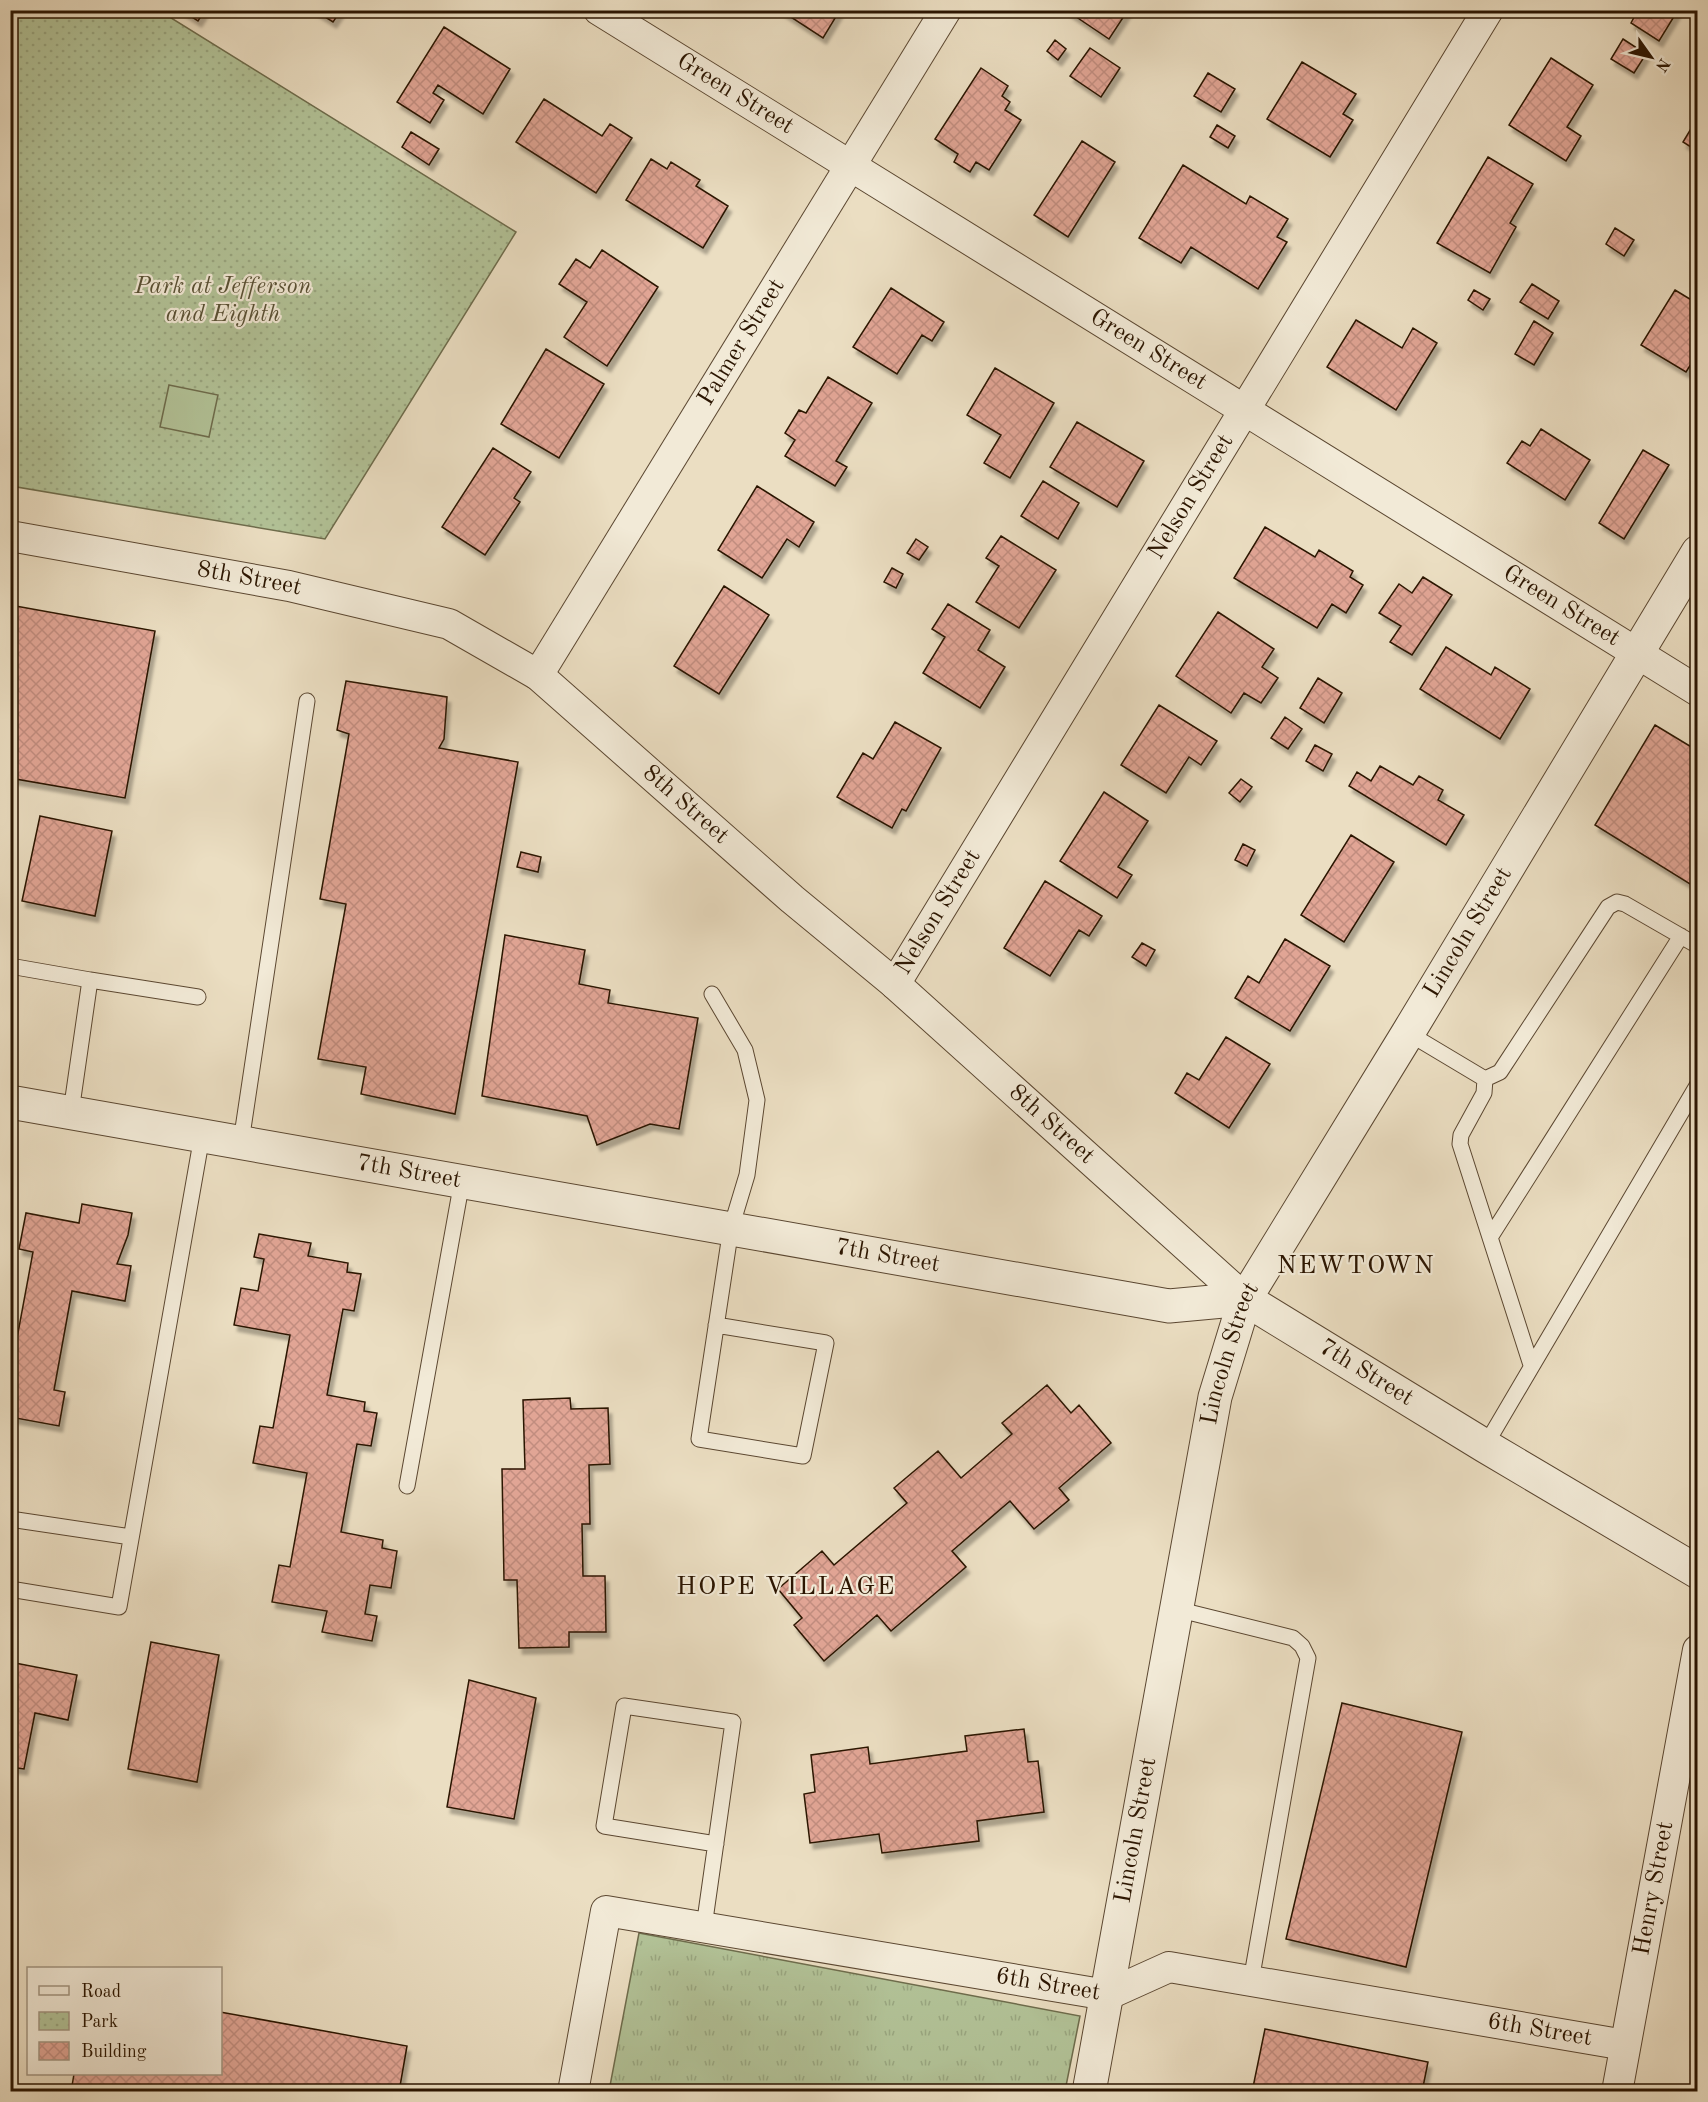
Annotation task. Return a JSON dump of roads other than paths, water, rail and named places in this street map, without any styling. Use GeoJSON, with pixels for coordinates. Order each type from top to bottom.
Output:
{"type":"FeatureCollection","features":[{"type":"Feature","properties":{"kind":"street","name":"Green Street"},"geometry":{"type":"LineString","coordinates":[[599,10],[1698,691]]}},
{"type":"Feature","properties":{"kind":"street","name":"Palmer Street"},"geometry":{"type":"LineString","coordinates":[[538,675],[946,10]]}},
{"type":"Feature","properties":{"kind":"street","name":"Nelson Street"},"geometry":{"type":"LineString","coordinates":[[895,984],[1488,10]]}},
{"type":"Feature","properties":{"kind":"street","name":"8th Street"},"geometry":{"type":"LineString","coordinates":[[10,536],[289,586],[449,624],[538,675],[792,899],[895,984],[1245,1299]]}},
{"type":"Feature","properties":{"kind":"street","name":"Lincoln Street"},"geometry":{"type":"LineString","coordinates":[[1089,2091],[1215,1397],[1245,1299],[1698,552]]}},
{"type":"Feature","properties":{"kind":"street","name":"7th Street"},"geometry":{"type":"LineString","coordinates":[[10,1102],[1169,1306],[1245,1299],[1485,1446],[1698,1572]]}},
{"type":"Feature","properties":{"kind":"street","name":"Henry Street"},"geometry":{"type":"LineString","coordinates":[[1617,2091],[1698,1650]]}},
{"type":"Feature","properties":{"kind":"street","name":"6th Street"},"geometry":{"type":"LineString","coordinates":[[573,2091],[606,1911],[1107,1995],[1168,1966],[1625,2045]]}},
{"type":"Feature","properties":{"kind":"lane"},"geometry":{"type":"LineString","coordinates":[[241,1142],[307,701]]}},
{"type":"Feature","properties":{"kind":"lane"},"geometry":{"type":"LineString","coordinates":[[1485,1079],[1500,1072],[1608,907],[1617,902],[1625,904],[1698,946]]}},
{"type":"Feature","properties":{"kind":"lane"},"geometry":{"type":"LineString","coordinates":[[1491,1236],[1681,936]]}},
{"type":"Feature","properties":{"kind":"lane"},"geometry":{"type":"LineString","coordinates":[[10,966],[198,997]]}},
{"type":"Feature","properties":{"kind":"lane"},"geometry":{"type":"LineString","coordinates":[[71,1112],[90,980]]}},
{"type":"Feature","properties":{"kind":"lane"},"geometry":{"type":"LineString","coordinates":[[712,994],[745,1050],[757,1100],[747,1175],[731,1228],[716,1325],[699,1439],[803,1456],[826,1343],[716,1325]]}},
{"type":"Feature","properties":{"kind":"lane"},"geometry":{"type":"LineString","coordinates":[[1408,1033],[1485,1079]]}},
{"type":"Feature","properties":{"kind":"lane"},"geometry":{"type":"LineString","coordinates":[[1485,1079],[1484,1094],[1461,1135],[1460,1144],[1531,1365]]}},
{"type":"Feature","properties":{"kind":"lane"},"geometry":{"type":"LineString","coordinates":[[1485,1446],[1698,1084]]}},
{"type":"Feature","properties":{"kind":"lane"},"geometry":{"type":"LineString","coordinates":[[10,1589],[119,1607],[202,1136]]}},
{"type":"Feature","properties":{"kind":"lane"},"geometry":{"type":"LineString","coordinates":[[407,1486],[462,1181]]}},
{"type":"Feature","properties":{"kind":"lane"},"geometry":{"type":"LineString","coordinates":[[10,1519],[131,1537]]}},
{"type":"Feature","properties":{"kind":"lane"},"geometry":{"type":"LineString","coordinates":[[1176,1609],[1293,1638],[1302,1646],[1308,1658],[1251,1981]]}},
{"type":"Feature","properties":{"kind":"lane"},"geometry":{"type":"LineString","coordinates":[[704,1927],[716,1844],[733,1722],[624,1706],[604,1826],[716,1844]]}},
{"type":"Feature","properties":{"kind":"district","name":"NEWTOWN"},"geometry":{"type":"Point","coordinates":[1356,1266]}},
{"type":"Feature","properties":{"kind":"district","name":"HOPE VILLAGE"},"geometry":{"type":"Point","coordinates":[786,1587]}},
{"type":"Feature","properties":{"kind":"park label","name":"Park at Jefferson and Eighth"},"geometry":{"type":"Point","coordinates":[223,301]}}]}
